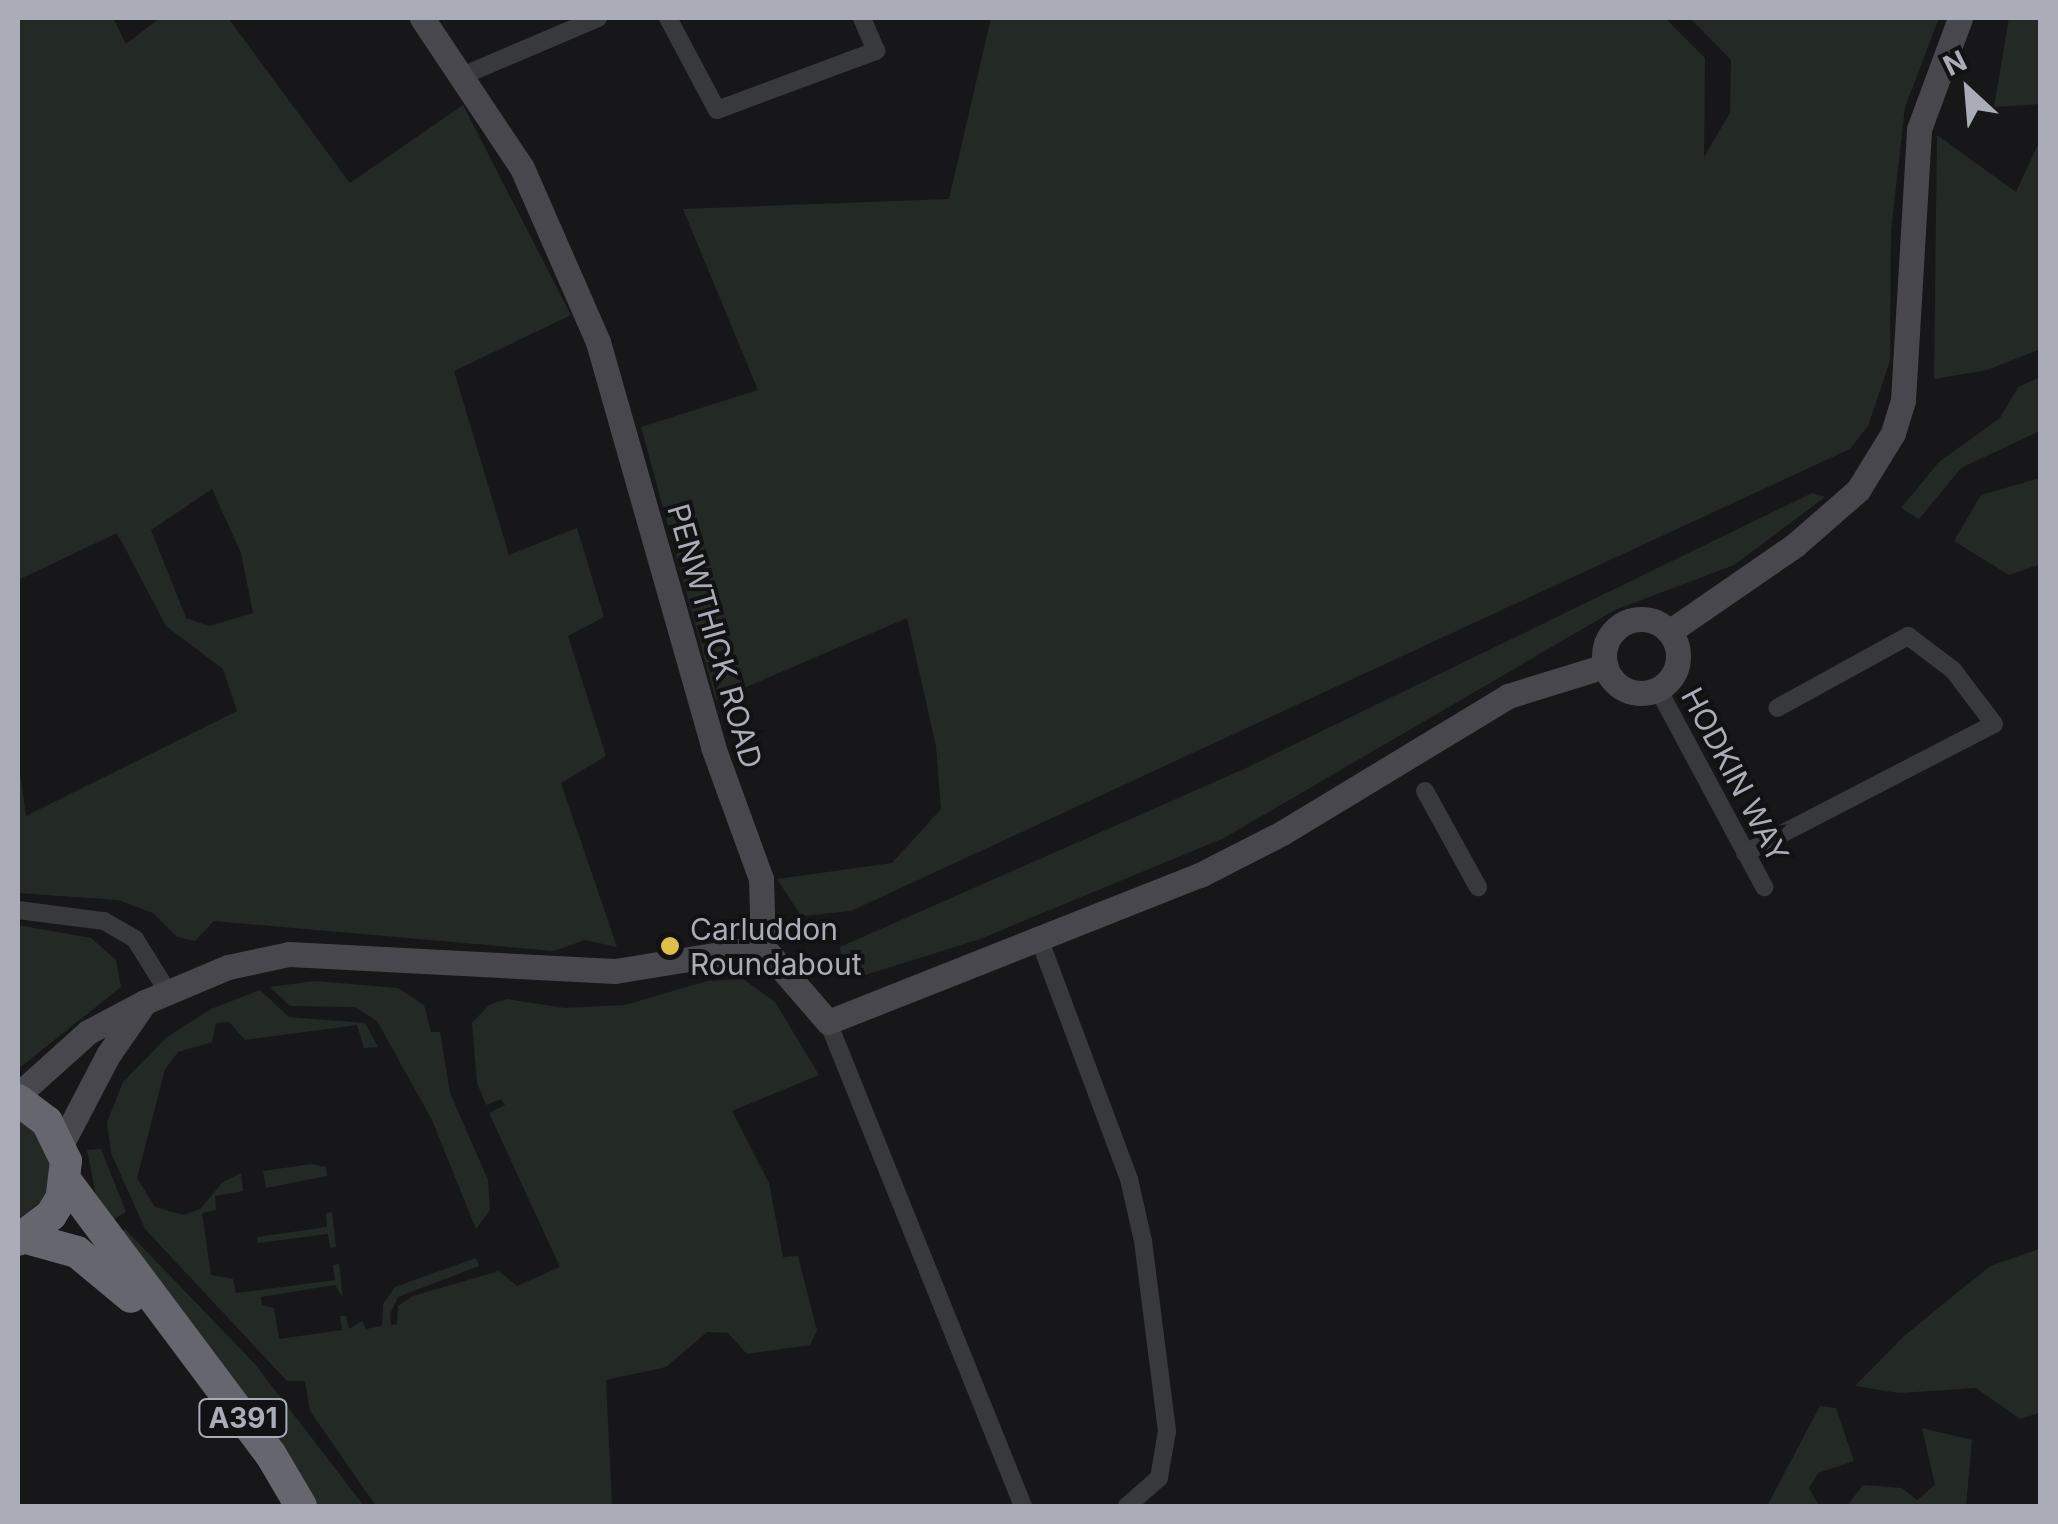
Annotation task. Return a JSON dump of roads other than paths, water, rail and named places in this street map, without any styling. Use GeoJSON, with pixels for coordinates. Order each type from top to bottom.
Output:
{"type":"FeatureCollection","features":[{"type":"Feature","properties":{"kind":"highway"},"geometry":{"type":"LineString","coordinates":[[18,1097],[62,1143],[66,1181],[51,1215],[20,1238]]}},
{"type":"Feature","properties":{"kind":"highway","name":"A391"},"geometry":{"type":"LineString","coordinates":[[66,1181],[177,1335],[271,1455],[301,1506]]}},
{"type":"Feature","properties":{"kind":"highway","name":"A391"},"geometry":{"type":"LineString","coordinates":[[20,1238],[77,1252],[177,1335]]}},
{"type":"Feature","properties":{"kind":"main road","name":"PENWTHICK ROAD"},"geometry":{"type":"LineString","coordinates":[[422,18],[522,168],[598,342],[715,754],[760,879],[763,947]]}},
{"type":"Feature","properties":{"kind":"main road"},"geometry":{"type":"LineString","coordinates":[[1669,632],[1795,544],[1858,490],[1893,434],[1903,400],[1919,130],[1960,18]]}},
{"type":"Feature","properties":{"kind":"main road"},"geometry":{"type":"LineString","coordinates":[[1650,620],[1669,632],[1677,663],[1658,689],[1626,690],[1605,666],[1606,644],[1618,626],[1650,620]]}},
{"type":"Feature","properties":{"kind":"main road"},"geometry":{"type":"LineString","coordinates":[[18,1097],[88,1032],[228,967],[289,954],[615,971],[763,947],[828,1022],[1040,941],[1282,833],[1508,696],[1605,666]]}},
{"type":"Feature","properties":{"kind":"main road"},"geometry":{"type":"LineString","coordinates":[[62,1143],[108,1055],[157,997]]}},
{"type":"Feature","properties":{"kind":"street"},"geometry":{"type":"LineString","coordinates":[[462,76],[598,18]]}},
{"type":"Feature","properties":{"kind":"street"},"geometry":{"type":"LineString","coordinates":[[668,18],[717,110],[876,51],[862,18]]}},
{"type":"Feature","properties":{"kind":"street"},"geometry":{"type":"LineString","coordinates":[[1745,853],[1994,724],[1954,670],[1908,636],[1777,708]]}},
{"type":"Feature","properties":{"kind":"street","name":"HODKIN WAY"},"geometry":{"type":"LineString","coordinates":[[1658,689],[1764,887]]}},
{"type":"Feature","properties":{"kind":"street"},"geometry":{"type":"LineString","coordinates":[[1425,791],[1478,887]]}},
{"type":"Feature","properties":{"kind":"street"},"geometry":{"type":"LineString","coordinates":[[18,910],[104,922],[136,939],[157,997]]}},
{"type":"Feature","properties":{"kind":"street"},"geometry":{"type":"LineString","coordinates":[[1040,941],[1129,1179],[1143,1241],[1168,1431],[1159,1478],[1127,1506]]}},
{"type":"Feature","properties":{"kind":"street"},"geometry":{"type":"LineString","coordinates":[[828,1022],[1023,1506]]}},
{"type":"Feature","properties":{"kind":"place","name":"Carluddon Roundabout"},"geometry":{"type":"Point","coordinates":[670,946]}}]}
